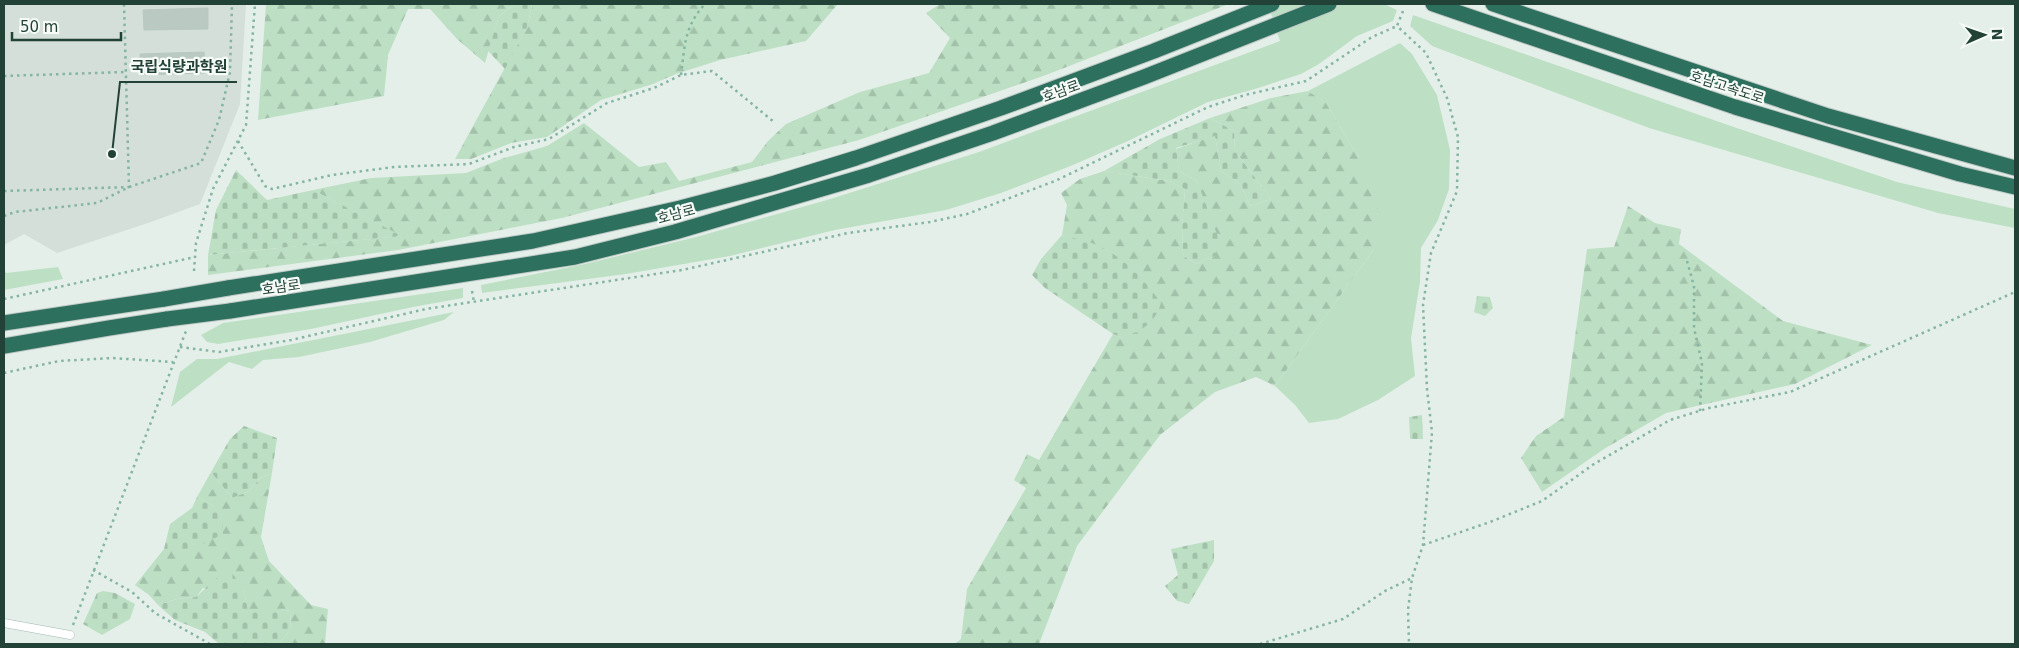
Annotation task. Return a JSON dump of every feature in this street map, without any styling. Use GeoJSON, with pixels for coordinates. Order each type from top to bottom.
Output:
{"type":"FeatureCollection","features":[{"type":"Feature","properties":{"kind":"highway","name":"호남로"},"geometry":{"type":"LineString","coordinates":[[4,323],[532,241],[680,208],[775,183],[856,158],[992,111],[1154,51],[1272,4]]}},
{"type":"Feature","properties":{"kind":"highway","name":"호남로"},"geometry":{"type":"LineString","coordinates":[[4,346],[109,328],[575,257],[675,232],[869,175],[993,133],[1144,78],[1330,4]]}},
{"type":"Feature","properties":{"kind":"highway","name":"호남고속도로"},"geometry":{"type":"LineString","coordinates":[[1433,4],[1734,107],[1960,174],[2015,187]]}},
{"type":"Feature","properties":{"kind":"highway","name":"호남고속도로"},"geometry":{"type":"LineString","coordinates":[[1493,4],[1828,116],[2015,168]]}},
{"type":"Feature","properties":{"kind":"lane"},"geometry":{"type":"LineString","coordinates":[[4,622],[70,635]]}},
{"type":"Feature","properties":{"kind":"path"},"geometry":{"type":"LineString","coordinates":[[124,4],[130,187]]}},
{"type":"Feature","properties":{"kind":"path"},"geometry":{"type":"LineString","coordinates":[[4,216],[15,212],[97,203],[130,187],[201,163],[219,120],[230,72],[232,4]]}},
{"type":"Feature","properties":{"kind":"path"},"geometry":{"type":"LineString","coordinates":[[194,271],[196,242],[213,189],[246,125],[255,4]]}},
{"type":"Feature","properties":{"kind":"path"},"geometry":{"type":"LineString","coordinates":[[681,75],[686,34],[697,14],[706,4]]}},
{"type":"Feature","properties":{"kind":"path"},"geometry":{"type":"LineString","coordinates":[[180,347],[219,352],[291,340],[426,309],[682,270],[848,233],[930,222],[967,214],[1055,181],[1208,108],[1246,95],[1306,81],[1372,37],[1397,26],[1403,11]]}},
{"type":"Feature","properties":{"kind":"path"},"geometry":{"type":"LineString","coordinates":[[1397,26],[1426,53],[1447,98],[1458,137],[1457,191],[1431,253],[1423,304],[1427,388],[1432,432],[1423,544],[1412,578],[1408,610],[1409,644]]}},
{"type":"Feature","properties":{"kind":"path"},"geometry":{"type":"LineString","coordinates":[[238,141],[265,186],[272,189],[332,175],[394,167],[469,164],[514,147],[549,140],[606,103],[654,88],[681,75],[712,71],[774,122]]}},
{"type":"Feature","properties":{"kind":"path"},"geometry":{"type":"LineString","coordinates":[[4,76],[126,72]]}},
{"type":"Feature","properties":{"kind":"path"},"geometry":{"type":"LineString","coordinates":[[4,191],[130,187]]}},
{"type":"Feature","properties":{"kind":"path"},"geometry":{"type":"LineString","coordinates":[[4,299],[195,257]]}},
{"type":"Feature","properties":{"kind":"path"},"geometry":{"type":"LineString","coordinates":[[1687,261],[1694,286],[1694,328],[1702,363],[1700,411]]}},
{"type":"Feature","properties":{"kind":"path"},"geometry":{"type":"LineString","coordinates":[[472,291],[474,302]]}},
{"type":"Feature","properties":{"kind":"path"},"geometry":{"type":"LineString","coordinates":[[1423,544],[1490,522],[1542,502],[1594,464],[1670,420],[1700,411],[1790,392],[2015,292]]}},
{"type":"Feature","properties":{"kind":"path"},"geometry":{"type":"LineString","coordinates":[[70,635],[93,570],[190,323]]}},
{"type":"Feature","properties":{"kind":"path"},"geometry":{"type":"LineString","coordinates":[[4,372],[59,361],[104,359],[174,362]]}},
{"type":"Feature","properties":{"kind":"path"},"geometry":{"type":"LineString","coordinates":[[93,570],[132,592],[155,613],[210,644]]}},
{"type":"Feature","properties":{"kind":"path"},"geometry":{"type":"LineString","coordinates":[[1260,644],[1342,619],[1385,591],[1412,578]]}},
{"type":"Feature","properties":{"kind":"shaded area"},"geometry":{"type":"Polygon","coordinates":[[[4,4],[246,4],[240,104],[200,204],[57,253],[24,234],[4,245],[4,4]]]}},
{"type":"Feature","properties":{"kind":"green space"},"geometry":{"type":"Polygon","coordinates":[[[266,4],[515,4],[499,16],[485,63],[457,39],[430,9],[408,9],[388,55],[384,96],[258,120],[266,4]]]}},
{"type":"Feature","properties":{"kind":"green space"},"geometry":{"type":"Polygon","coordinates":[[[515,4],[528,4],[532,6],[527,27],[505,69],[488,51],[499,16],[515,4]]]}},
{"type":"Feature","properties":{"kind":"green space"},"geometry":{"type":"Polygon","coordinates":[[[528,4],[838,4],[806,41],[720,60],[676,74],[653,84],[601,100],[547,137],[511,143],[471,159],[455,159],[527,27],[532,6],[528,4]]]}},
{"type":"Feature","properties":{"kind":"green space"},"geometry":{"type":"Polygon","coordinates":[[[940,4],[1229,4],[1046,75],[859,140],[562,218],[398,250],[208,275],[208,255],[401,236],[313,190],[371,178],[466,173],[504,158],[547,146],[584,123],[639,167],[666,162],[679,181],[752,162],[768,141],[786,124],[860,92],[929,73],[950,38],[926,13],[940,4]]]}},
{"type":"Feature","properties":{"kind":"green space"},"geometry":{"type":"Polygon","coordinates":[[[1268,4],[1384,4],[1397,10],[1393,21],[1357,36],[1319,64],[1301,74],[1208,102],[1128,141],[1001,193],[946,210],[835,230],[730,256],[626,274],[482,293],[481,285],[585,264],[696,237],[827,200],[979,152],[1280,41],[1268,4]]]}},
{"type":"Feature","properties":{"kind":"green space"},"geometry":{"type":"Polygon","coordinates":[[[1413,15],[1897,182],[2015,209],[2015,228],[1938,213],[1649,128],[1432,46],[1410,26],[1413,15]]]}},
{"type":"Feature","properties":{"kind":"green space"},"geometry":{"type":"Polygon","coordinates":[[[1400,43],[1412,54],[1437,95],[1450,150],[1449,189],[1438,220],[1421,248],[1420,282],[1411,338],[1415,376],[1378,400],[1338,419],[1309,423],[1295,405],[1275,386],[1374,249],[1358,157],[1326,103],[1308,91],[1400,43]]]}},
{"type":"Feature","properties":{"kind":"green space"},"geometry":{"type":"Polygon","coordinates":[[[1308,91],[1326,103],[1358,157],[1379,212],[1374,249],[1275,386],[1256,377],[1215,392],[1160,435],[1077,546],[1039,644],[957,644],[961,639],[967,589],[1026,488],[1014,480],[1027,454],[1039,460],[1113,334],[1123,338],[1128,266],[1107,250],[1062,235],[1067,205],[1061,193],[1080,179],[1104,171],[1169,181],[1185,189],[1182,226],[1183,255],[1196,264],[1215,256],[1197,181],[1179,171],[1176,149],[1215,135],[1221,171],[1241,185],[1250,206],[1271,199],[1235,151],[1234,131],[1210,118],[1271,98],[1308,91]]]}},
{"type":"Feature","properties":{"kind":"green space"},"geometry":{"type":"Polygon","coordinates":[[[1210,118],[1234,131],[1235,151],[1271,199],[1250,206],[1241,185],[1221,171],[1215,136],[1176,148],[1179,171],[1197,181],[1218,237],[1215,256],[1196,264],[1183,255],[1182,226],[1185,189],[1169,181],[1104,171],[1160,139],[1210,118]]]}},
{"type":"Feature","properties":{"kind":"green space"},"geometry":{"type":"Polygon","coordinates":[[[236,170],[267,200],[313,190],[402,236],[208,255],[216,210],[236,170]]]}},
{"type":"Feature","properties":{"kind":"green space"},"geometry":{"type":"Polygon","coordinates":[[[1628,206],[1655,223],[1681,229],[1679,244],[1783,321],[1872,345],[1795,384],[1666,413],[1604,449],[1542,492],[1521,458],[1536,436],[1564,417],[1587,249],[1614,247],[1628,206]]]}},
{"type":"Feature","properties":{"kind":"green space"},"geometry":{"type":"Polygon","coordinates":[[[1062,235],[1102,247],[1123,261],[1137,274],[1161,303],[1155,316],[1147,325],[1123,338],[1113,334],[1045,288],[1032,275],[1041,259],[1062,235]]]}},
{"type":"Feature","properties":{"kind":"green space"},"geometry":{"type":"Polygon","coordinates":[[[58,267],[63,279],[4,290],[4,269],[6,273],[58,267]]]}},
{"type":"Feature","properties":{"kind":"green space"},"geometry":{"type":"Polygon","coordinates":[[[463,288],[463,298],[311,329],[218,344],[207,342],[201,335],[223,323],[463,288]]]}},
{"type":"Feature","properties":{"kind":"green space"},"geometry":{"type":"Polygon","coordinates":[[[1477,296],[1490,297],[1493,308],[1485,316],[1474,312],[1477,296]]]}},
{"type":"Feature","properties":{"kind":"green space"},"geometry":{"type":"Polygon","coordinates":[[[454,312],[444,320],[370,342],[299,357],[263,360],[252,369],[229,362],[171,407],[180,372],[197,359],[217,359],[454,312]]]}},
{"type":"Feature","properties":{"kind":"green space"},"geometry":{"type":"Polygon","coordinates":[[[1422,415],[1423,439],[1410,439],[1409,417],[1422,415]]]}},
{"type":"Feature","properties":{"kind":"green space"},"geometry":{"type":"Polygon","coordinates":[[[244,426],[277,438],[272,473],[259,479],[249,491],[232,498],[211,472],[230,439],[244,426]]]}},
{"type":"Feature","properties":{"kind":"green space"},"geometry":{"type":"Polygon","coordinates":[[[211,472],[232,498],[249,491],[259,479],[272,473],[261,537],[269,561],[311,605],[328,609],[325,644],[279,644],[291,629],[290,611],[280,609],[248,609],[242,586],[203,588],[196,597],[177,599],[158,605],[149,595],[135,585],[164,549],[192,549],[214,506],[197,497],[211,472]]]}},
{"type":"Feature","properties":{"kind":"green space"},"geometry":{"type":"Polygon","coordinates":[[[197,497],[218,510],[222,519],[223,534],[192,549],[164,549],[170,524],[192,508],[197,497]]]}},
{"type":"Feature","properties":{"kind":"green space"},"geometry":{"type":"Polygon","coordinates":[[[1214,540],[1214,561],[1189,604],[1177,601],[1165,586],[1178,575],[1171,549],[1214,540]]]}},
{"type":"Feature","properties":{"kind":"green space"},"geometry":{"type":"Polygon","coordinates":[[[231,572],[242,586],[248,609],[280,609],[290,611],[291,629],[279,644],[219,644],[205,632],[175,620],[158,605],[177,599],[196,597],[215,579],[231,572]]]}},
{"type":"Feature","properties":{"kind":"green space"},"geometry":{"type":"Polygon","coordinates":[[[103,591],[115,593],[135,604],[130,619],[102,635],[83,624],[97,593],[103,591]]]}},
{"type":"Feature","properties":{"kind":"building"},"geometry":{"type":"Polygon","coordinates":[[[208,8],[208,29],[144,30],[143,10],[208,8]]]}},
{"type":"Feature","properties":{"kind":"building"},"geometry":{"type":"Polygon","coordinates":[[[204,52],[205,73],[140,75],[140,54],[204,52]]]}},
{"type":"Feature","properties":{"kind":"place","name":"국립식량과학원"},"geometry":{"type":"Point","coordinates":[112,154]}}]}
